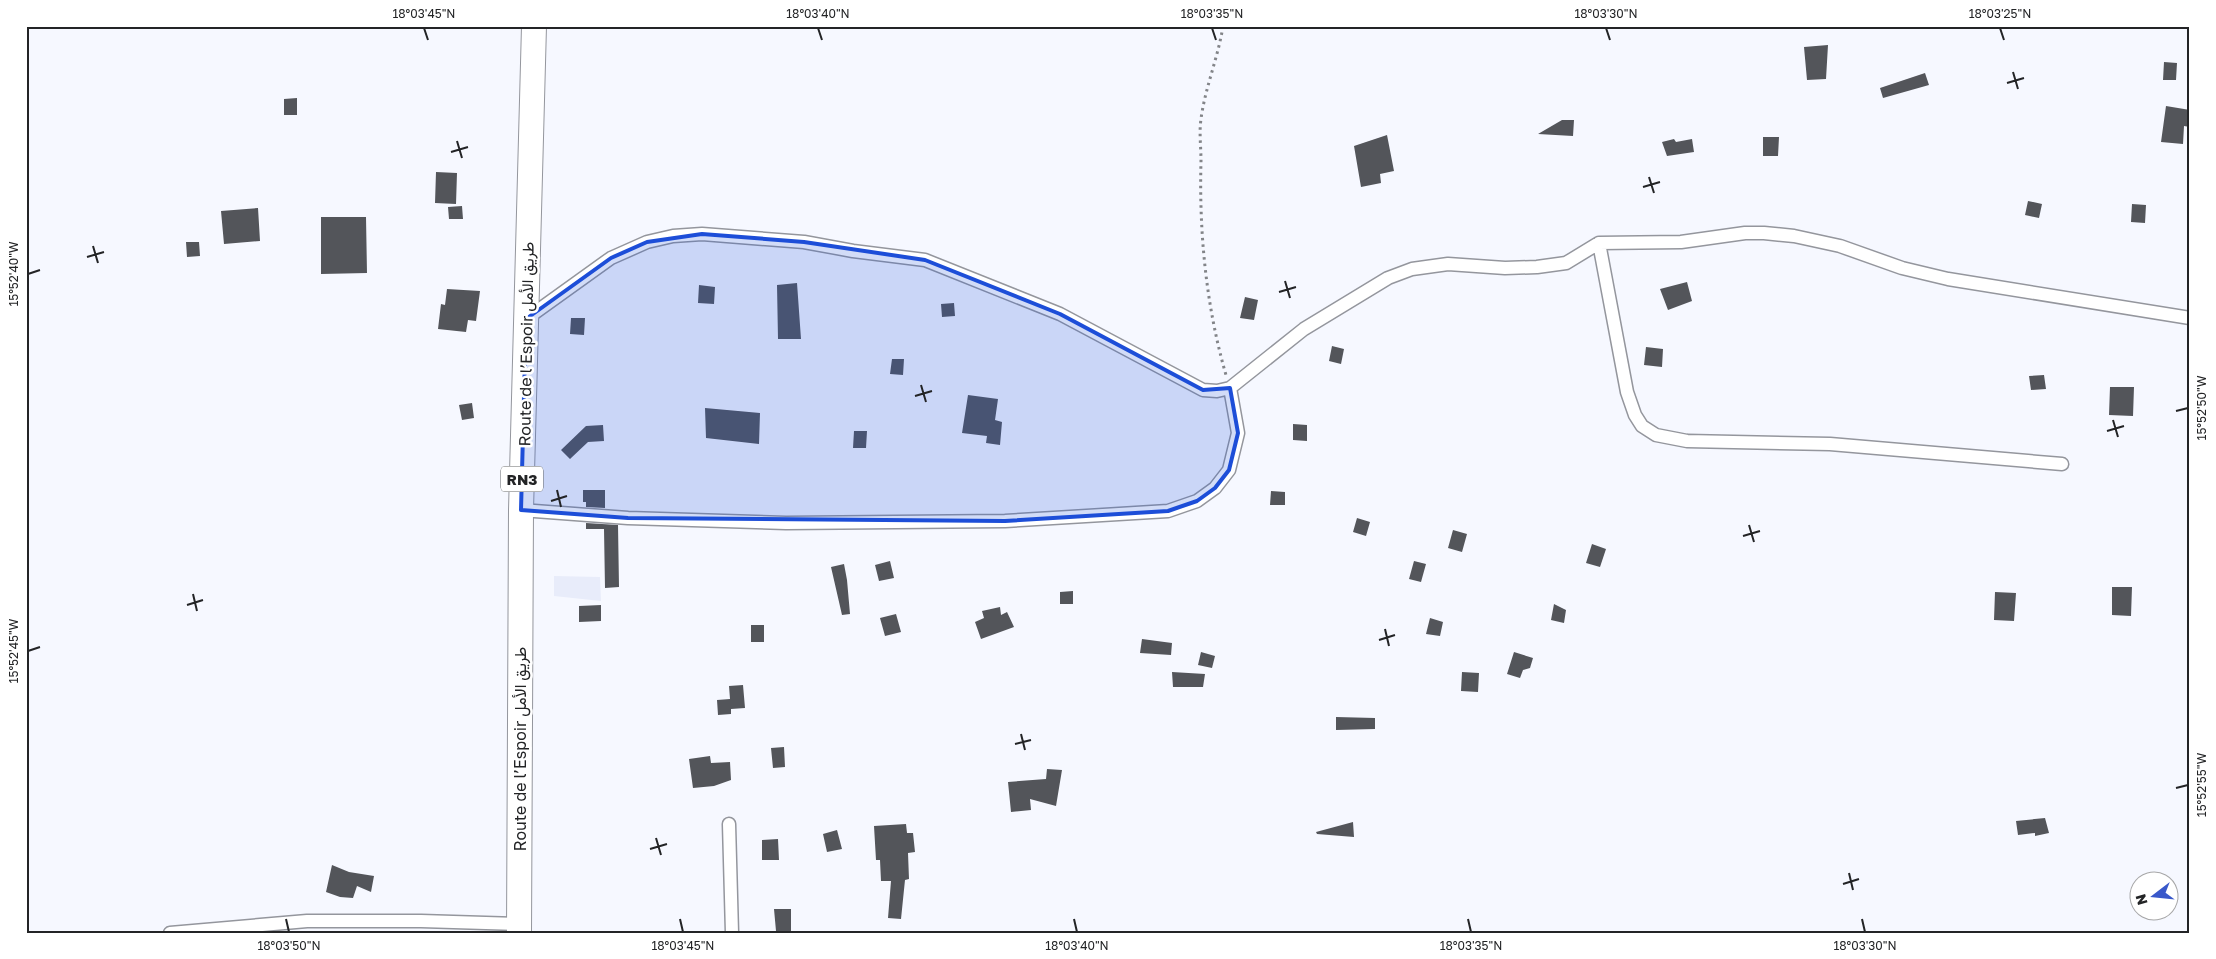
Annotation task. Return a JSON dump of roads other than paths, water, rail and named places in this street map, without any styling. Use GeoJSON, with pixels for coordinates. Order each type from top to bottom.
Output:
{"type":"FeatureCollection","features":[{"type":"Feature","properties":{"kind":"highway","name":"Route de l’Espoir طريق الأمل"},"geometry":{"type":"LineString","coordinates":[[519,928],[521,510],[534,26]]}},
{"type":"Feature","properties":{"kind":"street"},"geometry":{"type":"LineString","coordinates":[[526,319],[611,258],[647,242],[673,236],[702,234],[804,242],[853,251],[925,260],[1060,314],[1203,390],[1217,391],[1230,388],[1304,329],[1388,278],[1412,270],[1448,264],[1505,268],[1537,267],[1566,263],[1600,243],[1681,242],[1745,233],[1794,236],[1840,246],[1902,268],[1948,279],[2190,318]]}},
{"type":"Feature","properties":{"kind":"street"},"geometry":{"type":"LineString","coordinates":[[1600,243],[1627,392],[1635,415],[1642,426],[1656,435],[1688,441],[1830,444],[2062,464]]}},
{"type":"Feature","properties":{"kind":"street"},"geometry":{"type":"LineString","coordinates":[[521,510],[628,518],[786,522],[1004,521],[1168,511],[1197,501],[1215,488],[1229,470],[1238,432],[1230,388]]}},
{"type":"Feature","properties":{"kind":"street"},"geometry":{"type":"LineString","coordinates":[[729,824],[732,933]]}},
{"type":"Feature","properties":{"kind":"street"},"geometry":{"type":"LineString","coordinates":[[170,933],[307,921],[421,921],[519,928]]}}]}
